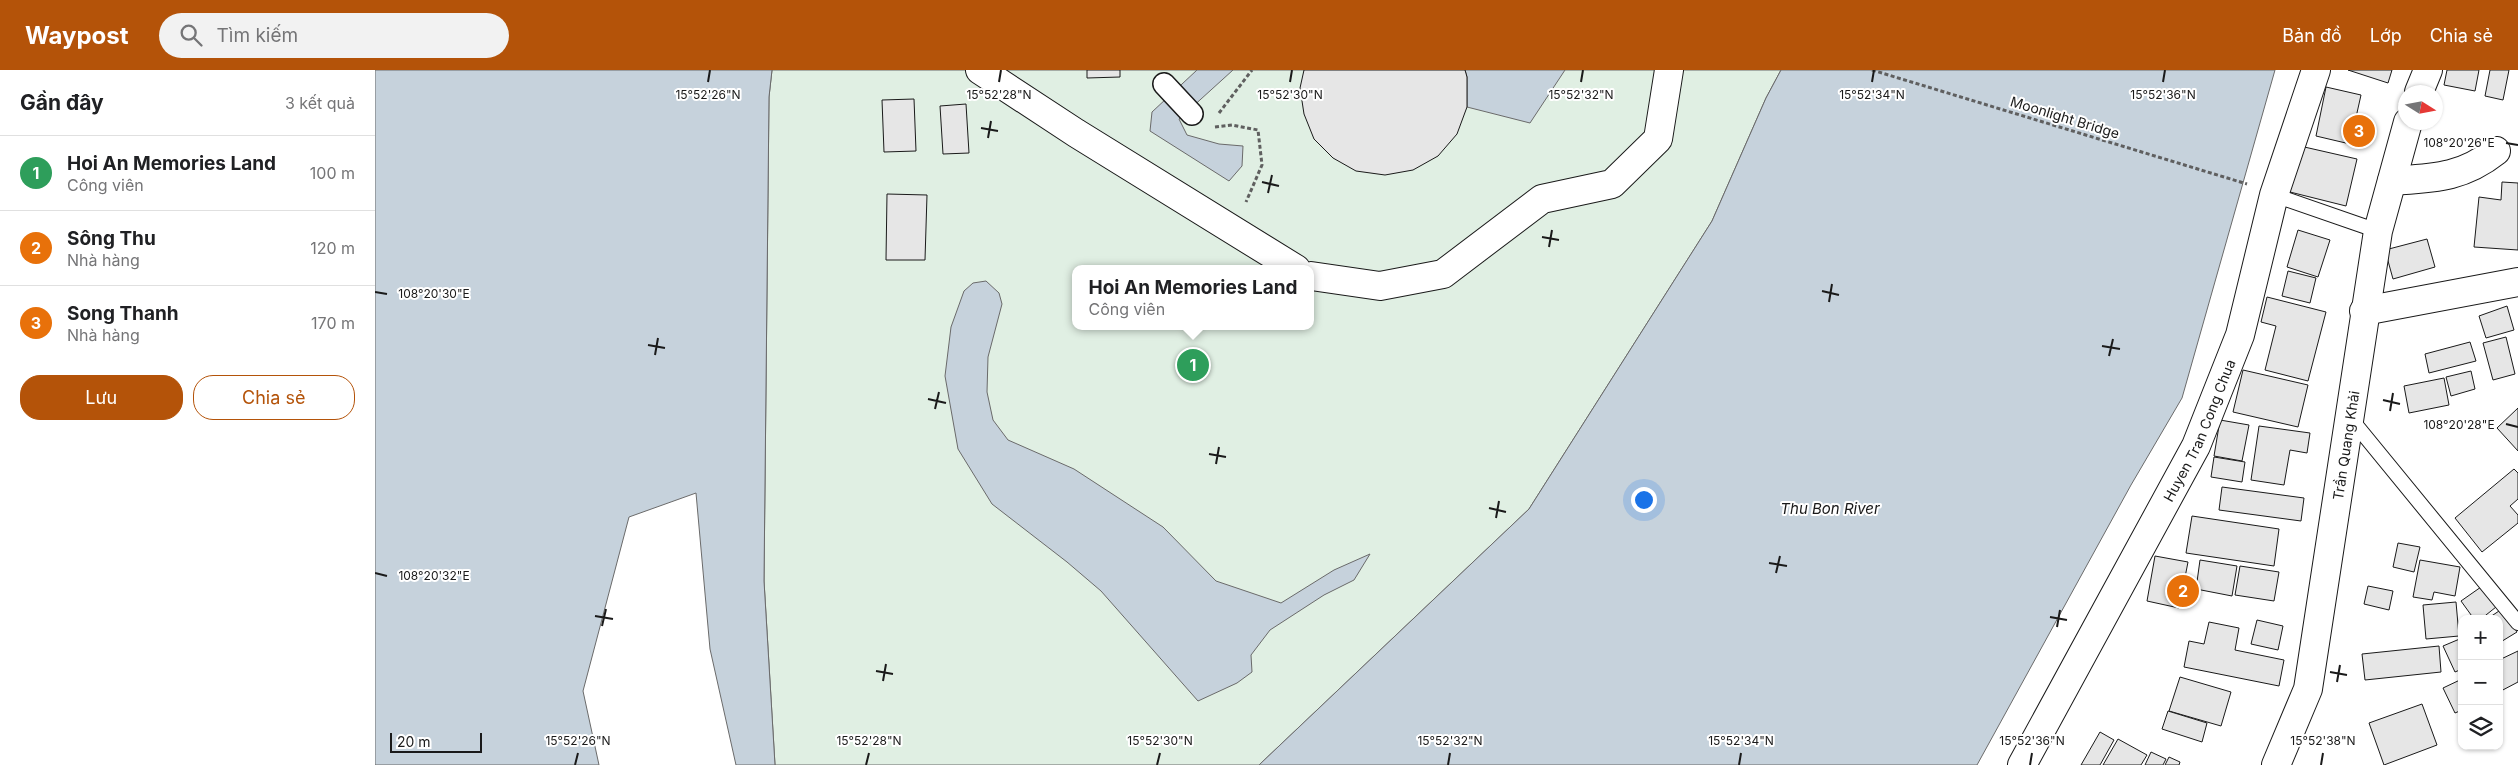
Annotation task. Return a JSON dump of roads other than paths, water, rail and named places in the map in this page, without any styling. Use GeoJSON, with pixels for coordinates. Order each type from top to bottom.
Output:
{"type":"FeatureCollection","features":[{"type":"Feature","properties":{"kind":"street"},"geometry":{"type":"LineString","coordinates":[[980,70],[1229,229],[1289,265]]}},
{"type":"Feature","properties":{"kind":"street"},"geometry":{"type":"LineString","coordinates":[[1314,276],[1380,286],[1443,274],[1542,199],[1612,184],[1658,139],[1669,70]]}},
{"type":"Feature","properties":{"kind":"street","name":"Huyen Tran Cong Chua"},"geometry":{"type":"LineString","coordinates":[[2022,765],[2196,446],[2240,334],[2263,190],[2316,70]]}},
{"type":"Feature","properties":{"kind":"street"},"geometry":{"type":"LineString","coordinates":[[2422,85],[2428,70]]}},
{"type":"Feature","properties":{"kind":"street"},"geometry":{"type":"LineString","coordinates":[[1164,84],[1192,114]]}},
{"type":"Feature","properties":{"kind":"street","name":"Trần Quang Khải"},"geometry":{"type":"LineString","coordinates":[[2276,765],[2308,689],[2351,420],[2365,311],[2378,231],[2406,130]]}},
{"type":"Feature","properties":{"kind":"street"},"geometry":{"type":"LineString","coordinates":[[2392,181],[2431,179],[2454,174],[2480,163],[2497,151]]}},
{"type":"Feature","properties":{"kind":"street"},"geometry":{"type":"LineString","coordinates":[[2365,311],[2518,282]]}},
{"type":"Feature","properties":{"kind":"lane"},"geometry":{"type":"LineString","coordinates":[[2263,190],[2378,231]]}},
{"type":"Feature","properties":{"kind":"lane"},"geometry":{"type":"LineString","coordinates":[[2351,420],[2518,623]]}},
{"type":"Feature","properties":{"kind":"water"},"geometry":{"type":"Polygon","coordinates":[[[375,70],[772,70],[769,97],[764,581],[775,765],[736,765],[710,649],[696,493],[629,517],[583,691],[599,765],[375,765],[375,70]]]}},
{"type":"Feature","properties":{"kind":"water"},"geometry":{"type":"Polygon","coordinates":[[[1197,70],[1233,70],[1179,119],[1187,135],[1219,144],[1243,146],[1242,166],[1229,181],[1150,131],[1152,112],[1197,70]]]}},
{"type":"Feature","properties":{"kind":"water"},"geometry":{"type":"Polygon","coordinates":[[[1465,70],[1565,70],[1530,123],[1467,107],[1467,77],[1465,70]]]}},
{"type":"Feature","properties":{"kind":"water","name":"Thu Bon River"},"geometry":{"type":"Polygon","coordinates":[[[1781,70],[2275,70],[2182,398],[2131,485],[1977,765],[1259,765],[1529,509],[1712,221],[1766,98],[1781,70]]]}},
{"type":"Feature","properties":{"kind":"water"},"geometry":{"type":"Polygon","coordinates":[[[986,281],[999,293],[1002,304],[988,357],[987,392],[993,420],[1008,440],[1074,469],[1163,527],[1216,581],[1281,603],[1334,570],[1370,554],[1354,580],[1324,595],[1270,630],[1251,655],[1252,672],[1237,683],[1198,701],[1101,591],[992,504],[958,449],[945,376],[951,327],[964,291],[973,283],[986,281]]]}},
{"type":"Feature","properties":{"kind":"place","name":"Song Thanh"},"geometry":{"type":"Point","coordinates":[2359,131]}},
{"type":"Feature","properties":{"kind":"place","name":"Hoi An Memories Land"},"geometry":{"type":"Point","coordinates":[1193,365]}},
{"type":"Feature","properties":{"kind":"place","name":"Sông Thu"},"geometry":{"type":"Point","coordinates":[2183,591]}}]}
